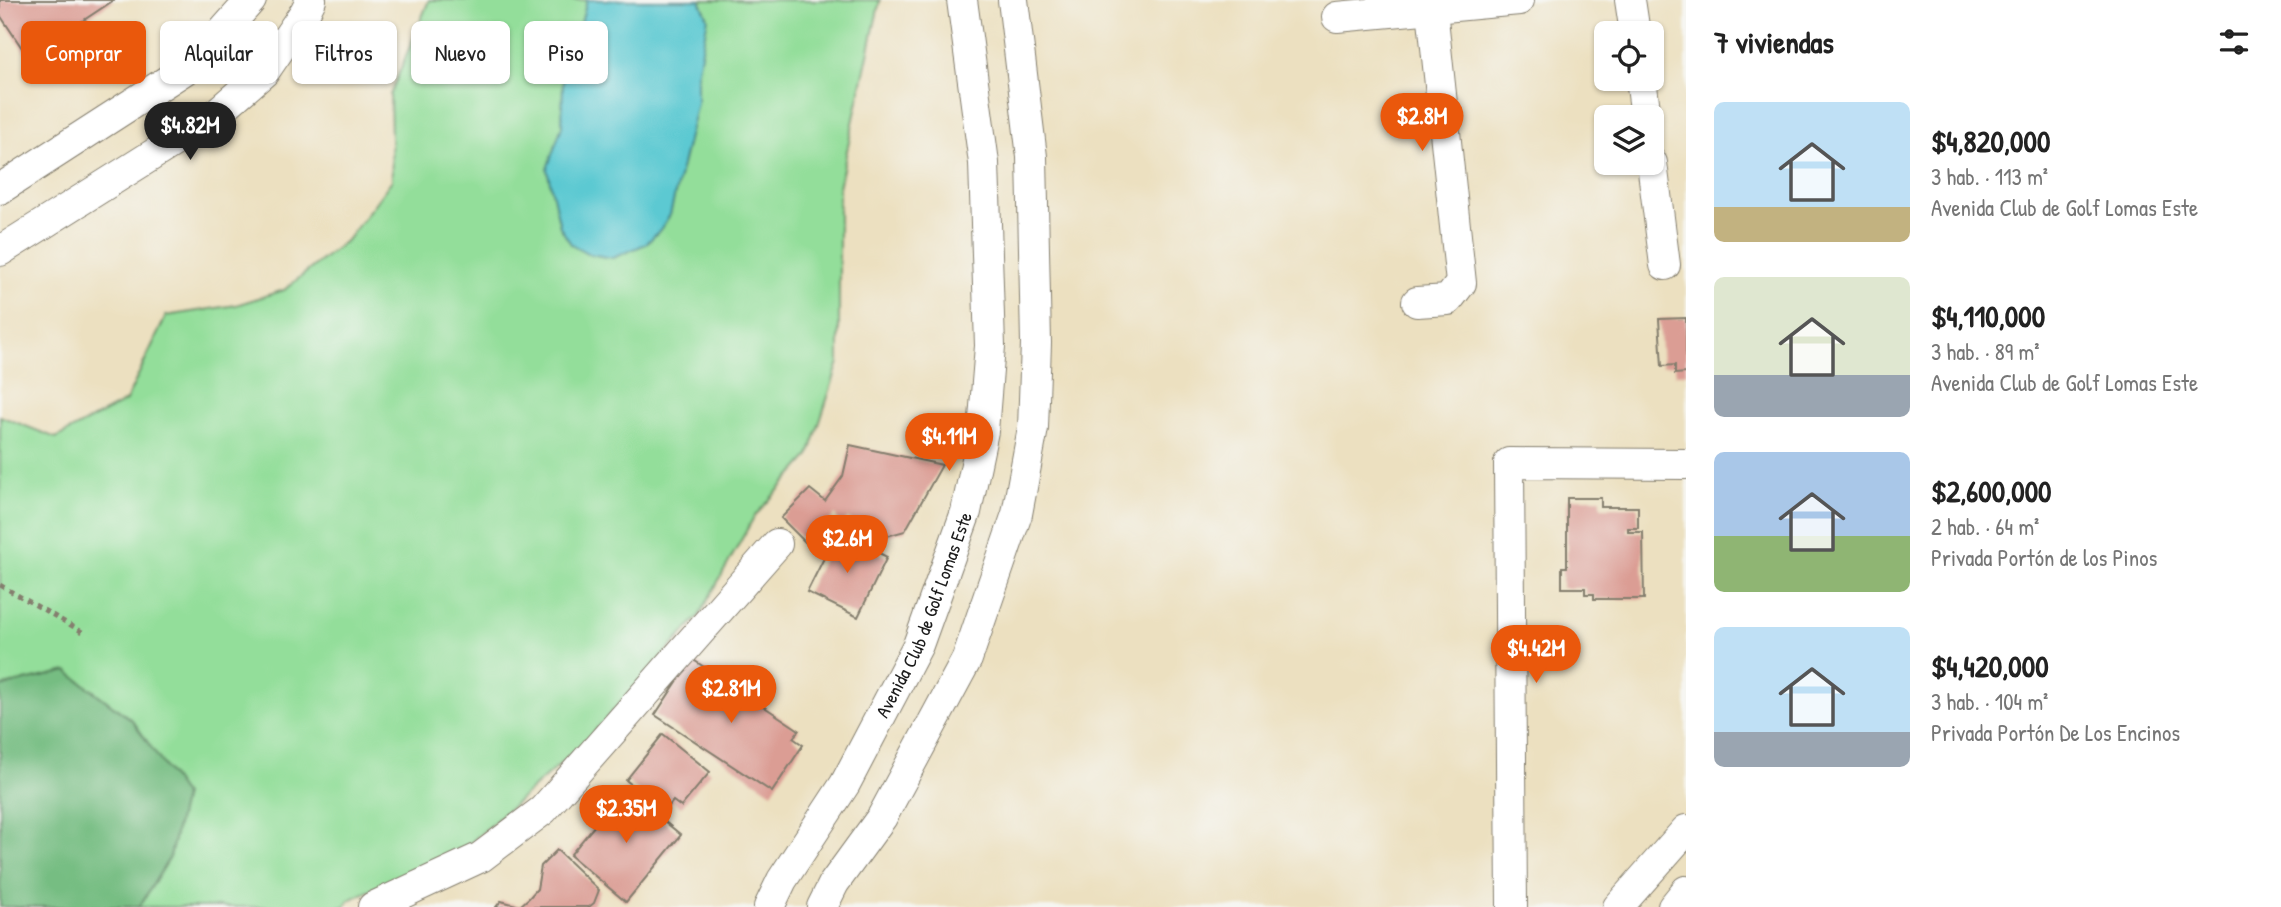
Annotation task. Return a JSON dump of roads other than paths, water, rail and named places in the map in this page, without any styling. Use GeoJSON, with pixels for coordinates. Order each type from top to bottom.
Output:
{"type":"FeatureCollection","features":[{"type":"Feature","properties":{"kind":"street"},"geometry":{"type":"LineString","coordinates":[[0,189],[195,63],[251,0]]}},
{"type":"Feature","properties":{"kind":"street"},"geometry":{"type":"LineString","coordinates":[[0,251],[211,117],[264,72],[311,0]]}},
{"type":"Feature","properties":{"kind":"street","name":"Avenida Club de Golf Lomas Este"},"geometry":{"type":"LineString","coordinates":[[769,907],[782,880],[845,784],[918,645],[966,512],[981,444],[990,346],[984,163],[962,0]]}},
{"type":"Feature","properties":{"kind":"street"},"geometry":{"type":"LineString","coordinates":[[822,907],[834,883],[882,817],[967,659],[1017,514],[1033,428],[1036,343],[1032,157],[1013,0]]}},
{"type":"Feature","properties":{"kind":"street"},"geometry":{"type":"LineString","coordinates":[[1337,17],[1432,4],[1519,0]]}},
{"type":"Feature","properties":{"kind":"street"},"geometry":{"type":"LineString","coordinates":[[1630,0],[1633,21]]}},
{"type":"Feature","properties":{"kind":"street"},"geometry":{"type":"LineString","coordinates":[[1417,302],[1448,300],[1461,283],[1432,4]]}},
{"type":"Feature","properties":{"kind":"street"},"geometry":{"type":"LineString","coordinates":[[1654,175],[1665,265]]}},
{"type":"Feature","properties":{"kind":"street"},"geometry":{"type":"LineString","coordinates":[[1512,907],[1510,463],[1686,464]]}},
{"type":"Feature","properties":{"kind":"street"},"geometry":{"type":"LineString","coordinates":[[373,907],[481,857],[543,810],[777,544]]}},
{"type":"Feature","properties":{"kind":"street"},"geometry":{"type":"LineString","coordinates":[[1618,907],[1686,830]]}},
{"type":"Feature","properties":{"kind":"street"},"geometry":{"type":"LineString","coordinates":[[1673,907],[1686,891]]}},
{"type":"Feature","properties":{"kind":"water"},"geometry":{"type":"Polygon","coordinates":[[[587,0],[700,0],[708,18],[697,75],[697,103],[670,215],[662,228],[646,244],[613,258],[589,254],[571,244],[560,227],[547,169],[562,126],[563,84],[608,84],[608,21],[582,21],[587,0]]]}}]}
